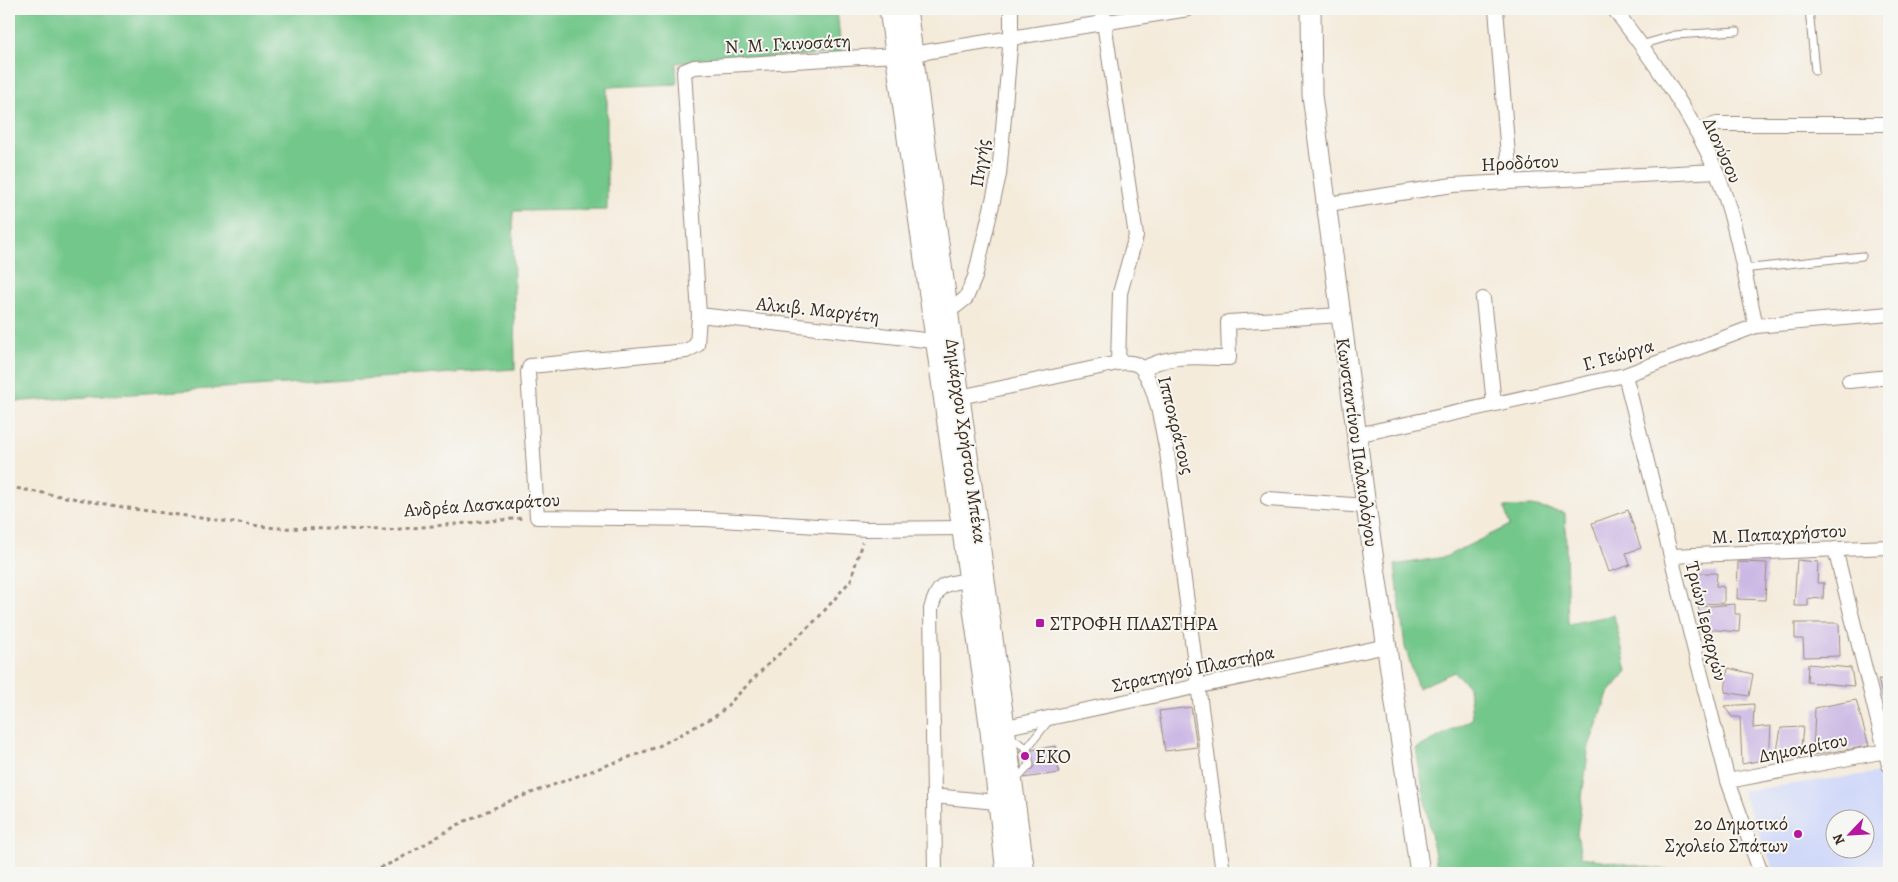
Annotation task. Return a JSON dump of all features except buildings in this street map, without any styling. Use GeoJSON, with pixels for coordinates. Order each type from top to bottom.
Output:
{"type":"FeatureCollection","features":[{"type":"Feature","properties":{"kind":"main road","name":"Δημάρχου Χρήστου Μπέκα"},"geometry":{"type":"LineString","coordinates":[[889,9],[904,55],[948,307],[1002,731],[996,802],[1006,873]]}},
{"type":"Feature","properties":{"kind":"main road","name":"Δημάρχου Χρήστου Μπέκα"},"geometry":{"type":"LineString","coordinates":[[907,9],[904,55],[934,341],[968,580],[1014,782],[1025,873]]}},
{"type":"Feature","properties":{"kind":"main road","name":"Κωνσταντίνου Παλαιολόγου"},"geometry":{"type":"LineString","coordinates":[[1311,9],[1312,95],[1328,204],[1366,506],[1420,873]]}},
{"type":"Feature","properties":{"kind":"street","name":"Πηγής"},"geometry":{"type":"LineString","coordinates":[[948,307],[956,306],[966,298],[975,277],[996,184],[1011,36],[1011,9]]}},
{"type":"Feature","properties":{"kind":"street","name":"Ν. Μ. Γκινοσάτη"},"geometry":{"type":"LineString","coordinates":[[699,314],[684,72],[694,67],[904,55],[1011,36],[1103,15],[1188,9]]}},
{"type":"Feature","properties":{"kind":"street"},"geometry":{"type":"LineString","coordinates":[[1496,9],[1510,180]]}},
{"type":"Feature","properties":{"kind":"street","name":"Διονύσου"},"geometry":{"type":"LineString","coordinates":[[1614,9],[1671,88],[1716,171],[1739,244],[1742,269],[1756,326]]}},
{"type":"Feature","properties":{"kind":"street"},"geometry":{"type":"LineString","coordinates":[[960,397],[1118,364],[1120,293],[1136,236],[1103,15]]}},
{"type":"Feature","properties":{"kind":"street"},"geometry":{"type":"LineString","coordinates":[[1696,131],[1718,124],[1889,124]]}},
{"type":"Feature","properties":{"kind":"street","name":"Ηροδότου"},"geometry":{"type":"LineString","coordinates":[[1328,204],[1453,184],[1716,171]]}},
{"type":"Feature","properties":{"kind":"street"},"geometry":{"type":"LineString","coordinates":[[1483,299],[1494,404]]}},
{"type":"Feature","properties":{"kind":"street"},"geometry":{"type":"LineString","coordinates":[[538,517],[528,372],[530,366],[686,351],[695,348],[699,341],[699,314]]}},
{"type":"Feature","properties":{"kind":"street","name":"Αλκιβ. Μαργέτη"},"geometry":{"type":"LineString","coordinates":[[699,314],[934,341]]}},
{"type":"Feature","properties":{"kind":"street","name":"Γ. Γεώργα"},"geometry":{"type":"LineString","coordinates":[[1357,435],[1625,375],[1756,326],[1889,314]]}},
{"type":"Feature","properties":{"kind":"street"},"geometry":{"type":"LineString","coordinates":[[1143,369],[1155,362],[1166,359],[1229,358],[1228,322],[1341,315]]}},
{"type":"Feature","properties":{"kind":"street","name":"Ιπποκράτους"},"geometry":{"type":"LineString","coordinates":[[1118,364],[1136,364],[1143,369],[1154,395],[1167,452],[1223,873]]}},
{"type":"Feature","properties":{"kind":"street","name":"Τριών Ιεραρχών"},"geometry":{"type":"LineString","coordinates":[[1625,375],[1728,781],[1760,873]]}},
{"type":"Feature","properties":{"kind":"street"},"geometry":{"type":"LineString","coordinates":[[1849,381],[1889,376]]}},
{"type":"Feature","properties":{"kind":"street"},"geometry":{"type":"LineString","coordinates":[[1268,499],[1366,506]]}},
{"type":"Feature","properties":{"kind":"street","name":"Ανδρέα Λασκαράτου"},"geometry":{"type":"LineString","coordinates":[[538,517],[705,519],[866,529],[961,528]]}},
{"type":"Feature","properties":{"kind":"street","name":"Μ. Παπαχρήστου"},"geometry":{"type":"LineString","coordinates":[[1671,556],[1889,547]]}},
{"type":"Feature","properties":{"kind":"street"},"geometry":{"type":"LineString","coordinates":[[1835,549],[1889,765]]}},
{"type":"Feature","properties":{"kind":"street"},"geometry":{"type":"LineString","coordinates":[[935,873],[931,609],[935,592],[945,584],[968,580]]}},
{"type":"Feature","properties":{"kind":"street","name":"Στρατηγού Πλαστήρα"},"geometry":{"type":"LineString","coordinates":[[1002,731],[1052,718],[1387,646]]}},
{"type":"Feature","properties":{"kind":"street","name":"Δημοκρίτου"},"geometry":{"type":"LineString","coordinates":[[1728,781],[1886,751]]}},
{"type":"Feature","properties":{"kind":"street"},"geometry":{"type":"LineString","coordinates":[[934,796],[996,802]]}},
{"type":"Feature","properties":{"kind":"lane"},"geometry":{"type":"LineString","coordinates":[[1809,9],[1815,71]]}},
{"type":"Feature","properties":{"kind":"lane"},"geometry":{"type":"LineString","coordinates":[[1887,9],[1889,20]]}},
{"type":"Feature","properties":{"kind":"lane"},"geometry":{"type":"LineString","coordinates":[[1641,45],[1675,35],[1737,31]]}},
{"type":"Feature","properties":{"kind":"lane"},"geometry":{"type":"LineString","coordinates":[[1742,269],[1862,256]]}},
{"type":"Feature","properties":{"kind":"lane"},"geometry":{"type":"LineString","coordinates":[[1027,748],[1052,718]]}},
{"type":"Feature","properties":{"kind":"lane"},"geometry":{"type":"LineString","coordinates":[[1002,731],[1027,748],[1030,765],[1014,782]]}},
{"type":"Feature","properties":{"kind":"path","name":"Ανδρέα Λασκαράτου"},"geometry":{"type":"LineString","coordinates":[[9,487],[134,509],[274,528],[388,530],[538,517]]}},
{"type":"Feature","properties":{"kind":"path"},"geometry":{"type":"LineString","coordinates":[[365,873],[394,862],[463,822],[512,800],[657,748],[719,714],[818,618],[851,580],[866,529]]}},
{"type":"Feature","properties":{"kind":"shaded area","name":"2ο Δημοτικό Σχολείο Σπάτων"},"geometry":{"type":"Polygon","coordinates":[[[1882,772],[1889,799],[1889,873],[1775,873],[1742,791],[1882,772]]]}},
{"type":"Feature","properties":{"kind":"green space"},"geometry":{"type":"Polygon","coordinates":[[[9,9],[837,9],[841,53],[676,63],[677,84],[607,87],[607,210],[513,211],[515,369],[9,402],[9,9]]]}},
{"type":"Feature","properties":{"kind":"green space"},"geometry":{"type":"Polygon","coordinates":[[[1532,506],[1565,513],[1568,624],[1614,615],[1627,671],[1608,694],[1589,746],[1577,834],[1581,857],[1686,873],[1438,873],[1416,749],[1472,719],[1469,687],[1454,672],[1418,688],[1405,647],[1395,565],[1445,557],[1510,525],[1504,507],[1532,506]]]}},
{"type":"Feature","properties":{"kind":"place","name":"ΣΤΡΟΦΗ ΠΛΑΣΤΗΡΑ"},"geometry":{"type":"Point","coordinates":[1040,623]}},
{"type":"Feature","properties":{"kind":"place","name":"ΕΚΟ"},"geometry":{"type":"Point","coordinates":[1025,756]}},
{"type":"Feature","properties":{"kind":"place","name":"2ο Δημοτικό Σχολείο Σπάτων"},"geometry":{"type":"Point","coordinates":[1798,834]}}]}
